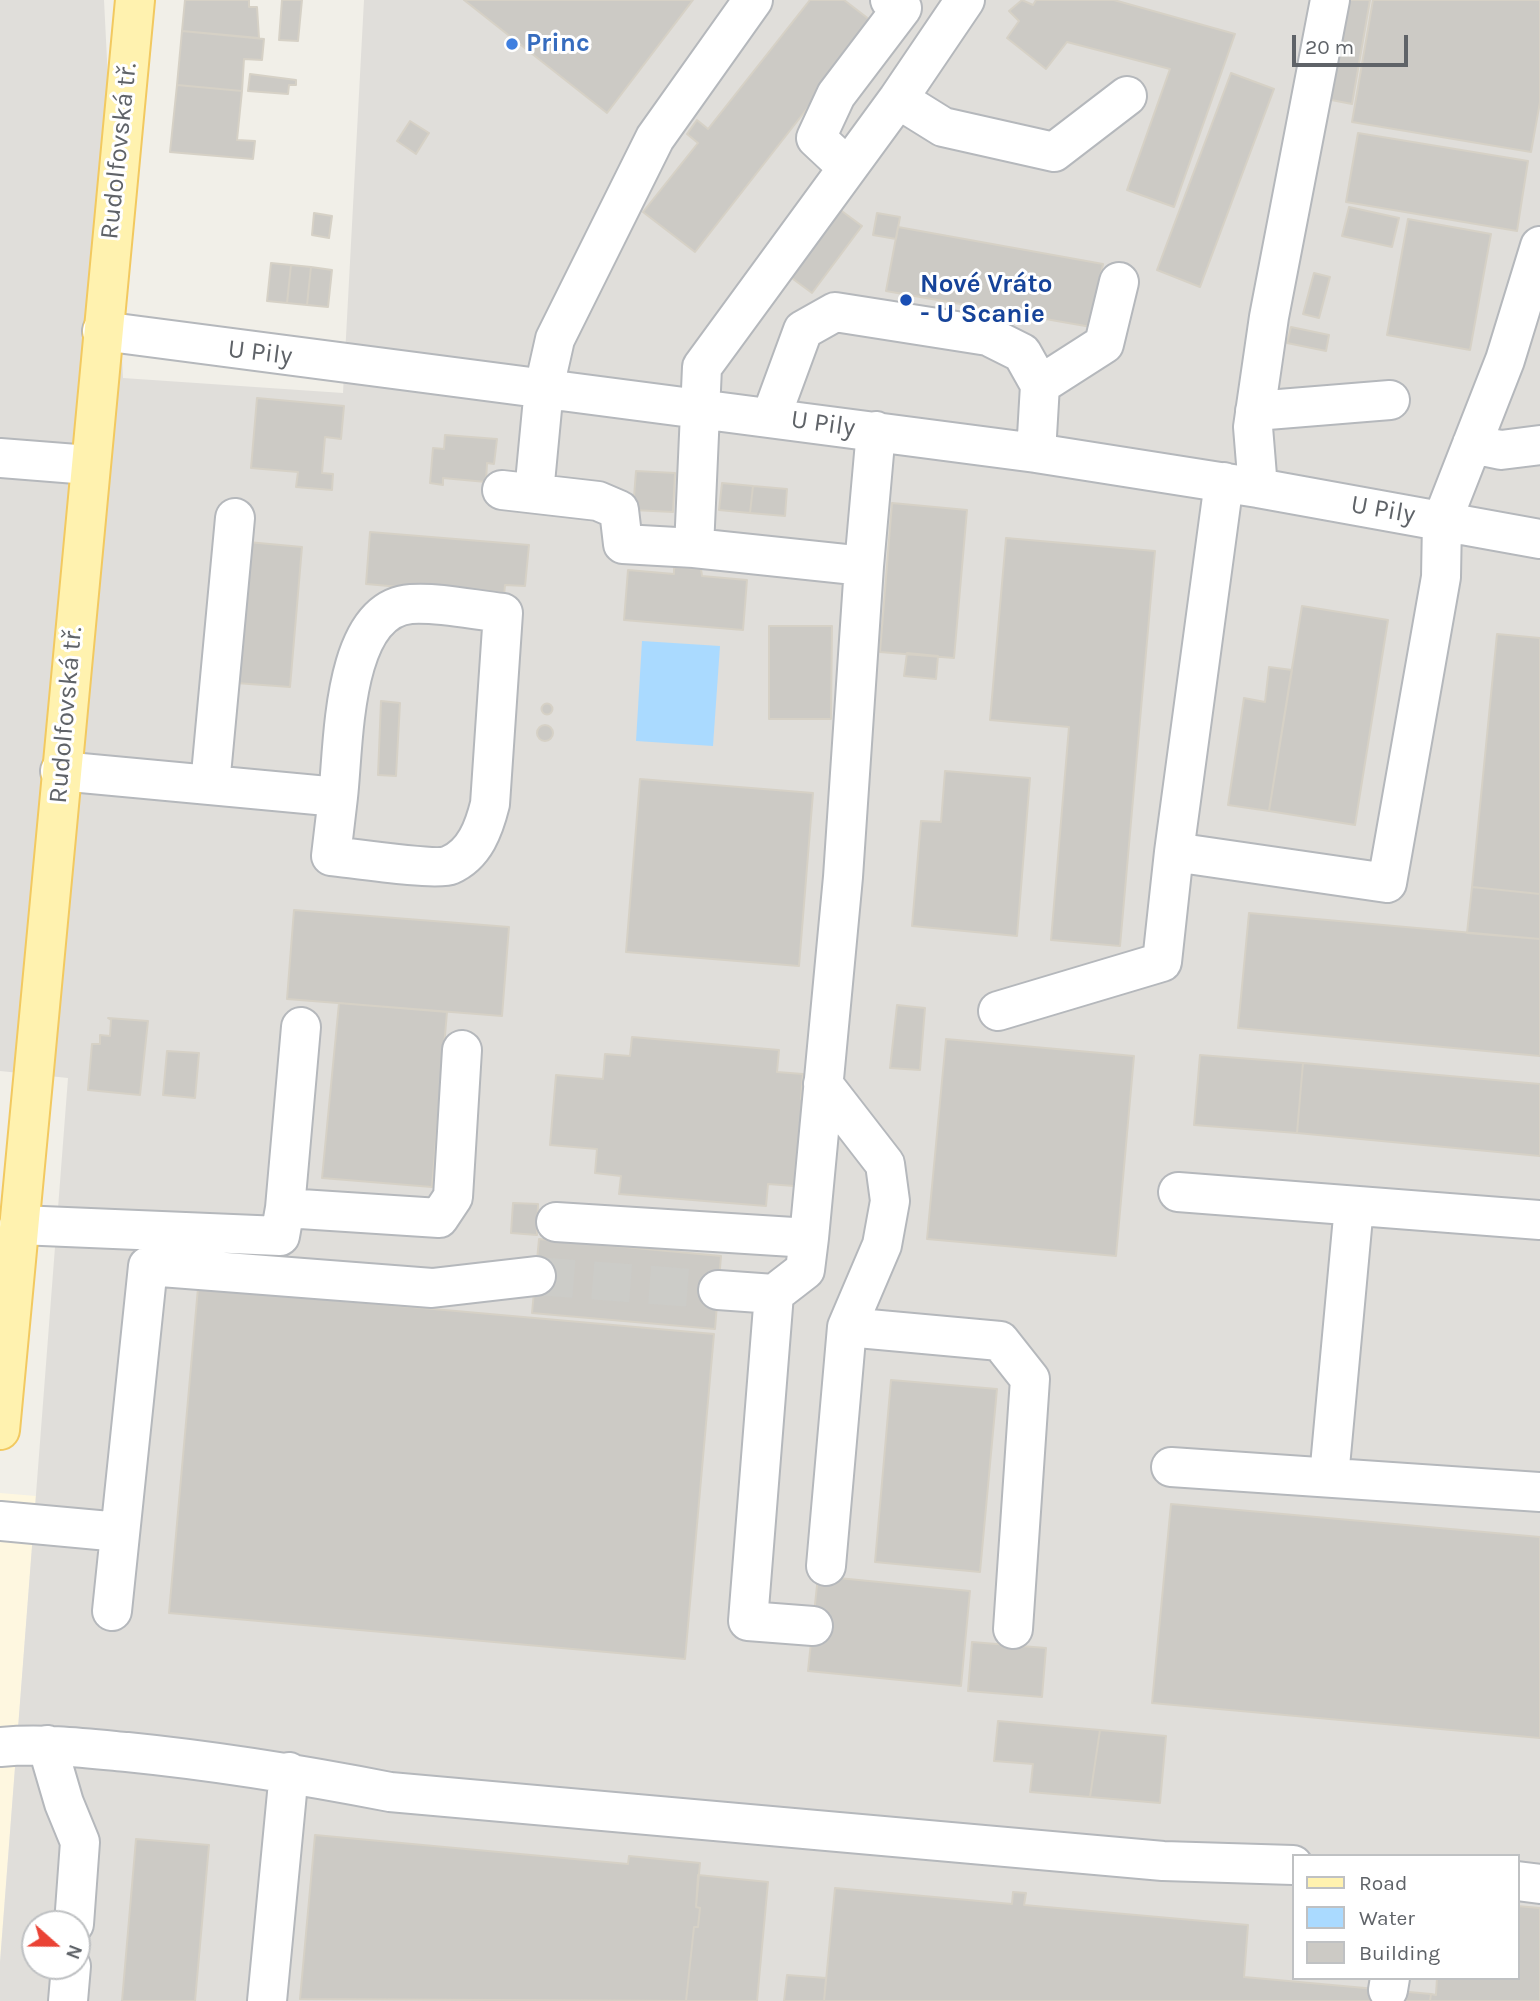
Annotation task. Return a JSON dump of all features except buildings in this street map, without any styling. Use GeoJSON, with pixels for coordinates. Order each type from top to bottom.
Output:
{"type":"FeatureCollection","features":[{"type":"Feature","properties":{"kind":"main road","name":"Rudolfovská tř."},"geometry":{"type":"LineString","coordinates":[[0,1430],[60,771],[135,0]]}},
{"type":"Feature","properties":{"kind":"street"},"geometry":{"type":"LineString","coordinates":[[753,0],[655,138],[555,340],[518,491],[598,501],[619,510],[623,544],[694,548],[863,566]]}},
{"type":"Feature","properties":{"kind":"street"},"geometry":{"type":"LineString","coordinates":[[847,167],[816,138],[835,95],[902,8],[890,0]]}},
{"type":"Feature","properties":{"kind":"street"},"geometry":{"type":"LineString","coordinates":[[694,548],[702,367],[898,99],[965,0]]}},
{"type":"Feature","properties":{"kind":"street"},"geometry":{"type":"LineString","coordinates":[[998,1011],[1162,962],[1174,852],[1253,426],[1269,317],[1330,0]]}},
{"type":"Feature","properties":{"kind":"street"},"geometry":{"type":"LineString","coordinates":[[898,99],[943,127],[1054,152],[1127,96]]}},
{"type":"Feature","properties":{"kind":"street"},"geometry":{"type":"LineString","coordinates":[[1174,852],[1387,883],[1441,577],[1442,521],[1505,360],[1540,246]]}},
{"type":"Feature","properties":{"kind":"street"},"geometry":{"type":"LineString","coordinates":[[1040,385],[1104,344],[1119,282]]}},
{"type":"Feature","properties":{"kind":"street"},"geometry":{"type":"LineString","coordinates":[[771,417],[803,330],[835,312],[988,337],[1023,353],[1040,385],[1036,453]]}},
{"type":"Feature","properties":{"kind":"street","name":"U Pily"},"geometry":{"type":"LineString","coordinates":[[102,331],[1036,453],[1241,485],[1540,539]]}},
{"type":"Feature","properties":{"kind":"street"},"geometry":{"type":"LineString","coordinates":[[1255,411],[1390,400]]}},
{"type":"Feature","properties":{"kind":"street"},"geometry":{"type":"LineString","coordinates":[[718,1290],[774,1294],[805,1270],[843,877],[863,566],[876,431]]}},
{"type":"Feature","properties":{"kind":"street"},"geometry":{"type":"LineString","coordinates":[[1472,444],[1501,450],[1540,444]]}},
{"type":"Feature","properties":{"kind":"street"},"geometry":{"type":"LineString","coordinates":[[0,458],[89,466]]}},
{"type":"Feature","properties":{"kind":"street"},"geometry":{"type":"LineString","coordinates":[[210,785],[235,518]]}},
{"type":"Feature","properties":{"kind":"street"},"geometry":{"type":"LineString","coordinates":[[409,604],[503,613],[490,804],[483,830],[466,856],[448,867],[331,856],[338,797],[353,666],[366,635],[384,614],[409,604]]}},
{"type":"Feature","properties":{"kind":"street"},"geometry":{"type":"LineString","coordinates":[[60,771],[338,797]]}},
{"type":"Feature","properties":{"kind":"street"},"geometry":{"type":"LineString","coordinates":[[19,1225],[280,1236],[285,1208],[301,1027]]}},
{"type":"Feature","properties":{"kind":"street"},"geometry":{"type":"LineString","coordinates":[[285,1208],[439,1218],[453,1197],[462,1050]]}},
{"type":"Feature","properties":{"kind":"street"},"geometry":{"type":"LineString","coordinates":[[823,1084],[886,1164],[890,1201],[881,1245],[847,1327],[826,1566]]}},
{"type":"Feature","properties":{"kind":"street"},"geometry":{"type":"LineString","coordinates":[[1178,1192],[1540,1220]]}},
{"type":"Feature","properties":{"kind":"street"},"geometry":{"type":"LineString","coordinates":[[1329,1477],[1354,1206]]}},
{"type":"Feature","properties":{"kind":"street"},"geometry":{"type":"LineString","coordinates":[[556,1222],[808,1238]]}},
{"type":"Feature","properties":{"kind":"street"},"geometry":{"type":"LineString","coordinates":[[112,1611],[148,1266],[432,1288],[536,1276]]}},
{"type":"Feature","properties":{"kind":"street"},"geometry":{"type":"LineString","coordinates":[[774,1294],[748,1621],[813,1626]]}},
{"type":"Feature","properties":{"kind":"street"},"geometry":{"type":"LineString","coordinates":[[847,1327],[1000,1341],[1030,1379],[1013,1629]]}},
{"type":"Feature","properties":{"kind":"street"},"geometry":{"type":"LineString","coordinates":[[1171,1467],[1540,1492]]}},
{"type":"Feature","properties":{"kind":"street"},"geometry":{"type":"LineString","coordinates":[[0,1521],[120,1532]]}},
{"type":"Feature","properties":{"kind":"street"},"geometry":{"type":"LineString","coordinates":[[0,1747],[47,1745],[289,1772],[390,1792],[1163,1861],[1292,1865]]}},
{"type":"Feature","properties":{"kind":"street"},"geometry":{"type":"LineString","coordinates":[[47,1745],[64,1803],[80,1842],[75,1910]]}},
{"type":"Feature","properties":{"kind":"street"},"geometry":{"type":"LineString","coordinates":[[267,2001],[289,1772]]}},
{"type":"Feature","properties":{"kind":"street"},"geometry":{"type":"LineString","coordinates":[[1519,1881],[1540,1884]]}},
{"type":"Feature","properties":{"kind":"street"},"geometry":{"type":"LineString","coordinates":[[68,2001],[70,1980]]}},
{"type":"Feature","properties":{"kind":"shaded area"},"geometry":{"type":"Polygon","coordinates":[[[0,0],[104,0],[123,378],[343,393],[364,0],[1540,0],[1540,2001],[0,2001],[0,1962],[68,1078],[0,1071],[0,0]]]}},
{"type":"Feature","properties":{"kind":"shaded area"},"geometry":{"type":"Polygon","coordinates":[[[0,1493],[36,1496],[0,1962],[0,1493]]]}},
{"type":"Feature","properties":{"kind":"water"},"geometry":{"type":"Polygon","coordinates":[[[642,641],[720,646],[713,746],[636,741],[642,641]]]}},
{"type":"Feature","properties":{"kind":"tunnel"},"geometry":{"type":"LineString","coordinates":[[536,1276],[718,1290]]}},
{"type":"Feature","properties":{"kind":"place","name":"Princ"},"geometry":{"type":"Point","coordinates":[512,44]}},
{"type":"Feature","properties":{"kind":"place","name":"Nové Vráto - U Scanie"},"geometry":{"type":"Point","coordinates":[906,300]}}]}
